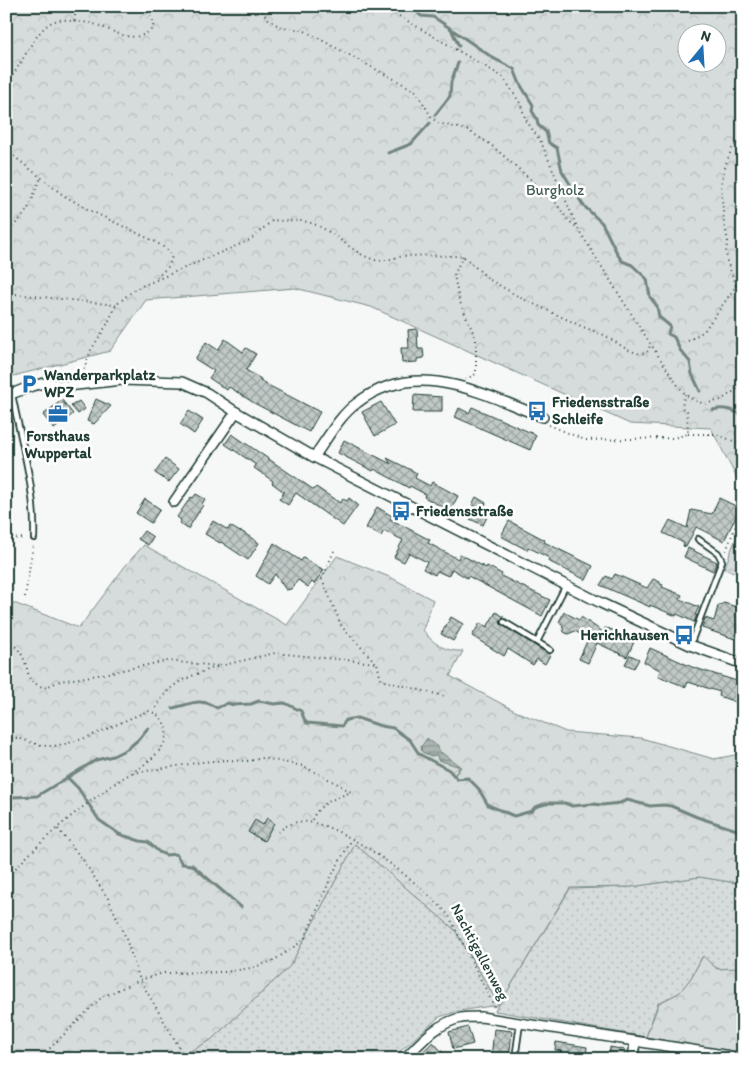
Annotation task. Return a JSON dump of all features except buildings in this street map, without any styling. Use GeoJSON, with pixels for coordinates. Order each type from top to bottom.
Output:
{"type":"FeatureCollection","features":[{"type":"Feature","properties":{"kind":"street"},"geometry":{"type":"LineString","coordinates":[[9,395],[32,386],[44,384],[67,386],[122,380],[182,382],[207,393],[314,457],[566,585],[690,645],[743,664]]}},
{"type":"Feature","properties":{"kind":"street"},"geometry":{"type":"LineString","coordinates":[[314,457],[341,418],[357,403],[375,392],[398,383],[431,380],[456,385],[543,417]]}},
{"type":"Feature","properties":{"kind":"street"},"geometry":{"type":"LineString","coordinates":[[174,502],[236,412]]}},
{"type":"Feature","properties":{"kind":"street","name":"Nachtigallenweg"},"geometry":{"type":"LineString","coordinates":[[404,1059],[429,1034],[443,1025],[461,1018],[481,1017],[743,1058]]}},
{"type":"Feature","properties":{"kind":"street"},"geometry":{"type":"LineString","coordinates":[[633,1059],[635,1042]]}},
{"type":"Feature","properties":{"kind":"lane"},"geometry":{"type":"LineString","coordinates":[[9,395],[29,474],[35,520],[34,538]]}},
{"type":"Feature","properties":{"kind":"lane"},"geometry":{"type":"LineString","coordinates":[[690,645],[722,561],[718,553],[698,539]]}},
{"type":"Feature","properties":{"kind":"lane"},"geometry":{"type":"LineString","coordinates":[[537,642],[566,585]]}},
{"type":"Feature","properties":{"kind":"lane"},"geometry":{"type":"LineString","coordinates":[[504,622],[550,650]]}},
{"type":"Feature","properties":{"kind":"lane"},"geometry":{"type":"LineString","coordinates":[[515,1059],[520,1024]]}},
{"type":"Feature","properties":{"kind":"path"},"geometry":{"type":"LineString","coordinates":[[74,21],[77,6]]}},
{"type":"Feature","properties":{"kind":"path"},"geometry":{"type":"LineString","coordinates":[[6,83],[12,77],[29,47],[54,21],[94,24],[124,36],[138,37],[147,34],[153,28],[154,20],[138,6]]}},
{"type":"Feature","properties":{"kind":"path"},"geometry":{"type":"LineString","coordinates":[[260,6],[268,21],[283,28],[303,30],[416,91],[432,118],[438,123],[467,130],[490,144],[553,199],[568,220],[578,229]]}},
{"type":"Feature","properties":{"kind":"path"},"geometry":{"type":"LineString","coordinates":[[382,6],[503,77],[520,103],[526,120],[541,142],[578,229],[605,274],[685,394],[704,404],[721,400],[743,385]]}},
{"type":"Feature","properties":{"kind":"path"},"geometry":{"type":"LineString","coordinates":[[743,142],[733,146],[730,151],[721,185],[724,223],[728,241],[726,249],[727,261],[743,310]]}},
{"type":"Feature","properties":{"kind":"path"},"geometry":{"type":"LineString","coordinates":[[6,150],[63,195],[156,242],[169,251],[172,256],[169,266],[153,280]]}},
{"type":"Feature","properties":{"kind":"path"},"geometry":{"type":"LineString","coordinates":[[6,235],[28,209],[34,197],[36,185],[42,177]]}},
{"type":"Feature","properties":{"kind":"path"},"geometry":{"type":"LineString","coordinates":[[78,384],[91,350],[116,305],[135,289],[250,240],[273,220],[312,223],[373,259],[381,261],[405,256],[463,256],[490,280],[521,298],[604,335],[636,354],[646,353],[650,348],[650,343]]}},
{"type":"Feature","properties":{"kind":"path"},"geometry":{"type":"LineString","coordinates":[[456,385],[476,374],[476,339],[459,300],[454,275],[463,256]]}},
{"type":"Feature","properties":{"kind":"path"},"geometry":{"type":"LineString","coordinates":[[688,341],[704,331],[736,286]]}},
{"type":"Feature","properties":{"kind":"path"},"geometry":{"type":"LineString","coordinates":[[6,293],[116,305]]}},
{"type":"Feature","properties":{"kind":"path"},"geometry":{"type":"LineString","coordinates":[[685,394],[682,408],[687,411],[688,434]]}},
{"type":"Feature","properties":{"kind":"path"},"geometry":{"type":"LineString","coordinates":[[543,417],[547,424],[585,440],[673,438],[688,434],[716,434],[743,445]]}},
{"type":"Feature","properties":{"kind":"path"},"geometry":{"type":"LineString","coordinates":[[722,561],[738,520],[743,515]]}},
{"type":"Feature","properties":{"kind":"path"},"geometry":{"type":"LineString","coordinates":[[6,539],[34,538],[26,597]]}},
{"type":"Feature","properties":{"kind":"path"},"geometry":{"type":"LineString","coordinates":[[334,551],[322,579],[325,589],[334,604],[342,627],[377,663],[381,680],[444,696]]}},
{"type":"Feature","properties":{"kind":"path"},"geometry":{"type":"LineString","coordinates":[[6,642],[13,644],[23,656],[30,681],[44,688],[60,680],[98,675],[166,661],[220,666]]}},
{"type":"Feature","properties":{"kind":"path"},"geometry":{"type":"LineString","coordinates":[[154,712],[164,694],[187,678],[220,666],[276,653],[377,663]]}},
{"type":"Feature","properties":{"kind":"path"},"geometry":{"type":"LineString","coordinates":[[6,737],[37,745],[51,746],[107,730],[148,711],[160,716],[165,724],[166,734],[163,746],[132,773],[81,808],[6,878]]}},
{"type":"Feature","properties":{"kind":"path"},"geometry":{"type":"LineString","coordinates":[[132,773],[202,762],[248,761],[263,758],[303,766],[352,792],[326,802],[311,822]]}},
{"type":"Feature","properties":{"kind":"path","name":"Nachtigallenweg"},"geometry":{"type":"LineString","coordinates":[[278,832],[299,822],[311,822],[336,830],[380,856],[441,906],[449,916],[491,1003],[503,1020]]}},
{"type":"Feature","properties":{"kind":"path"},"geometry":{"type":"LineString","coordinates":[[58,829],[83,860],[109,900],[140,980],[186,1059]]}},
{"type":"Feature","properties":{"kind":"path"},"geometry":{"type":"LineString","coordinates":[[39,1059],[102,998],[140,980],[164,973],[234,971],[251,968],[273,961],[304,940],[332,874],[352,839]]}},
{"type":"Feature","properties":{"kind":"green space","name":"Burgholz"},"geometry":{"type":"Polygon","coordinates":[[[6,6],[743,6],[743,490],[711,428],[630,424],[371,307],[295,288],[146,300],[110,351],[6,378],[6,6]]]}},
{"type":"Feature","properties":{"kind":"green space"},"geometry":{"type":"Polygon","coordinates":[[[743,520],[743,575],[724,569],[743,520]]]}},
{"type":"Feature","properties":{"kind":"green space"},"geometry":{"type":"Polygon","coordinates":[[[144,545],[287,625],[337,556],[392,578],[433,600],[423,630],[440,646],[451,650],[463,651],[450,676],[515,711],[566,732],[641,738],[714,759],[735,755],[743,748],[743,884],[699,877],[631,887],[570,888],[499,1005],[455,930],[355,844],[290,966],[211,1040],[175,1059],[6,1059],[6,600],[79,628],[126,565],[144,545]]]}},
{"type":"Feature","properties":{"kind":"green space"},"geometry":{"type":"Polygon","coordinates":[[[355,844],[455,930],[499,1005],[570,889],[631,887],[699,877],[743,884],[743,968],[718,969],[702,957],[691,978],[679,993],[658,1003],[646,1037],[495,1011],[498,1005],[459,1011],[439,1017],[391,1059],[175,1059],[211,1040],[290,966],[355,844]]]}},
{"type":"Feature","properties":{"kind":"green space"},"geometry":{"type":"Polygon","coordinates":[[[703,956],[717,969],[743,968],[743,1054],[646,1037],[659,1003],[679,993],[691,978],[703,956]]]}},
{"type":"Feature","properties":{"kind":"shaded area"},"geometry":{"type":"Polygon","coordinates":[[[427,738],[437,746],[438,750],[461,767],[454,776],[459,768],[457,766],[438,760],[437,755],[431,756],[422,752],[421,747],[427,738]]]}},
{"type":"Feature","properties":{"kind":"waterway"},"geometry":{"type":"LineString","coordinates":[[412,6],[421,16],[433,17],[493,58],[514,69],[520,84],[533,105],[532,111],[538,125],[546,132],[549,143],[557,148],[562,171],[583,205],[602,223],[622,261],[632,265],[647,279],[650,297],[657,306],[659,317],[670,326],[668,334],[674,337],[680,350],[690,362],[692,374],[700,391]]}},
{"type":"Feature","properties":{"kind":"waterway"},"geometry":{"type":"LineString","coordinates":[[452,31],[459,46]]}},
{"type":"Feature","properties":{"kind":"waterway"},"geometry":{"type":"LineString","coordinates":[[435,115],[450,96],[451,82],[458,63]]}},
{"type":"Feature","properties":{"kind":"waterway"},"geometry":{"type":"LineString","coordinates":[[388,153],[411,144],[430,123]]}},
{"type":"Feature","properties":{"kind":"waterway"},"geometry":{"type":"LineString","coordinates":[[713,410],[728,410],[743,415]]}},
{"type":"Feature","properties":{"kind":"waterway"},"geometry":{"type":"LineString","coordinates":[[173,708],[200,702],[217,708],[228,703],[233,705],[251,704],[259,701],[274,704],[285,703],[301,711],[307,723],[342,726],[346,720],[357,718],[393,728],[410,740],[419,754],[449,770],[457,779],[468,778],[478,788],[488,805],[514,816],[532,811],[535,807],[549,803],[565,803],[572,806],[602,805],[620,803],[627,800],[650,806],[671,806],[697,817],[743,832]]}},
{"type":"Feature","properties":{"kind":"waterway"},"geometry":{"type":"LineString","coordinates":[[6,803],[13,797],[37,796],[96,760],[113,756],[127,749],[148,728]]}},
{"type":"Feature","properties":{"kind":"waterway"},"geometry":{"type":"LineString","coordinates":[[67,777],[78,788],[99,820],[119,834],[148,842],[159,852],[166,855],[176,854],[182,864],[192,865],[241,907]]}},
{"type":"Feature","properties":{"kind":"place","name":"Wanderparkplatz WPZ"},"geometry":{"type":"Point","coordinates":[29,384]}},
{"type":"Feature","properties":{"kind":"place","name":"Friedensstraße Schleife"},"geometry":{"type":"Point","coordinates":[537,411]}},
{"type":"Feature","properties":{"kind":"place","name":"Forsthaus Wuppertal"},"geometry":{"type":"Point","coordinates":[58,414]}},
{"type":"Feature","properties":{"kind":"place","name":"Friedensstraße"},"geometry":{"type":"Point","coordinates":[401,511]}},
{"type":"Feature","properties":{"kind":"place","name":"Herichhausen"},"geometry":{"type":"Point","coordinates":[684,635]}}]}
